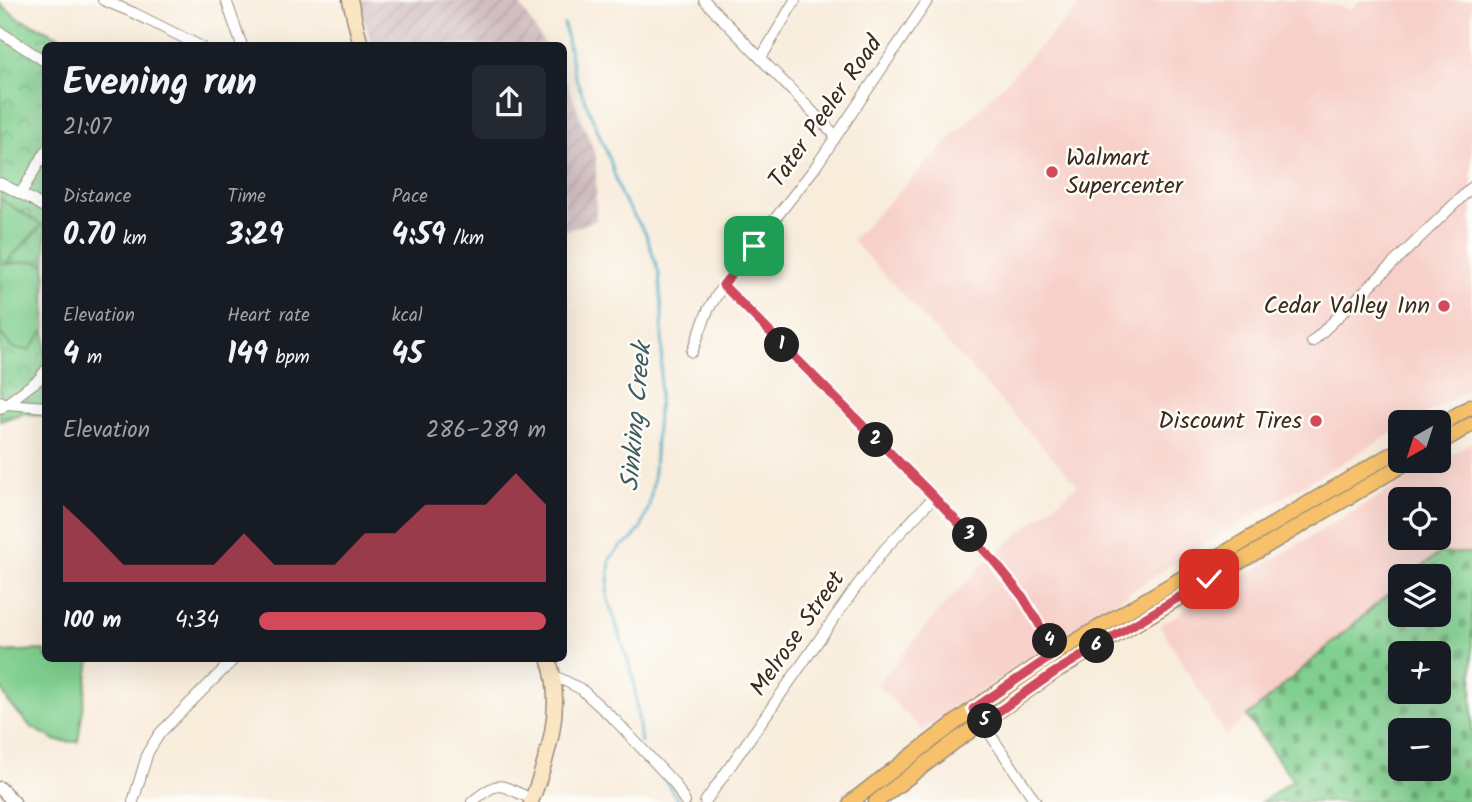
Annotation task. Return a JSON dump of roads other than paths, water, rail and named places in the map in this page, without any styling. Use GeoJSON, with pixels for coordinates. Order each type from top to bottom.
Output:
{"type":"FeatureCollection","features":[{"type":"Feature","properties":{"kind":"main road"},"geometry":{"type":"LineString","coordinates":[[351,0],[360,42]]}},
{"type":"Feature","properties":{"kind":"main road"},"geometry":{"type":"LineString","coordinates":[[1451,418],[1472,406]]}},
{"type":"Feature","properties":{"kind":"main road"},"geometry":{"type":"LineString","coordinates":[[1451,436],[1472,424]]}},
{"type":"Feature","properties":{"kind":"main road"},"geometry":{"type":"LineString","coordinates":[[851,802],[973,709],[1056,653],[1388,456]]}},
{"type":"Feature","properties":{"kind":"main road"},"geometry":{"type":"LineString","coordinates":[[876,802],[1055,672],[1389,473]]}},
{"type":"Feature","properties":{"kind":"main road"},"geometry":{"type":"LineString","coordinates":[[531,800],[555,715],[555,676],[550,662]]}},
{"type":"Feature","properties":{"kind":"street"},"geometry":{"type":"LineString","coordinates":[[103,0],[192,42]]}},
{"type":"Feature","properties":{"kind":"street"},"geometry":{"type":"LineString","coordinates":[[226,0],[241,42]]}},
{"type":"Feature","properties":{"kind":"street"},"geometry":{"type":"LineString","coordinates":[[704,0],[835,135]]}},
{"type":"Feature","properties":{"kind":"street"},"geometry":{"type":"LineString","coordinates":[[761,58],[794,0]]}},
{"type":"Feature","properties":{"kind":"street","name":"Tater Peeler Road"},"geometry":{"type":"LineString","coordinates":[[692,352],[708,310],[723,285],[794,197],[928,0]]}},
{"type":"Feature","properties":{"kind":"street"},"geometry":{"type":"LineString","coordinates":[[0,32],[42,59]]}},
{"type":"Feature","properties":{"kind":"street"},"geometry":{"type":"LineString","coordinates":[[21,193],[42,159]]}},
{"type":"Feature","properties":{"kind":"street"},"geometry":{"type":"LineString","coordinates":[[0,183],[42,206]]}},
{"type":"Feature","properties":{"kind":"street"},"geometry":{"type":"LineString","coordinates":[[1312,342],[1472,187]]}},
{"type":"Feature","properties":{"kind":"street"},"geometry":{"type":"LineString","coordinates":[[723,285],[934,497],[1012,582],[1056,653]]}},
{"type":"Feature","properties":{"kind":"street"},"geometry":{"type":"LineString","coordinates":[[2,405],[42,375]]}},
{"type":"Feature","properties":{"kind":"street"},"geometry":{"type":"LineString","coordinates":[[2,405],[42,407]]}},
{"type":"Feature","properties":{"kind":"street","name":"Melrose Street"},"geometry":{"type":"LineString","coordinates":[[705,802],[859,583],[891,543],[934,497]]}},
{"type":"Feature","properties":{"kind":"street"},"geometry":{"type":"LineString","coordinates":[[133,802],[148,752],[160,733],[231,662]]}},
{"type":"Feature","properties":{"kind":"street"},"geometry":{"type":"LineString","coordinates":[[555,676],[581,689],[617,721],[675,784],[685,802]]}},
{"type":"Feature","properties":{"kind":"street"},"geometry":{"type":"LineString","coordinates":[[973,709],[1036,802]]}},
{"type":"Feature","properties":{"kind":"street"},"geometry":{"type":"LineString","coordinates":[[472,802],[491,787],[500,785],[531,800]]}},
{"type":"Feature","properties":{"kind":"street"},"geometry":{"type":"LineString","coordinates":[[0,788],[14,802]]}},
{"type":"Feature","properties":{"kind":"waterway","name":"Sinking Creek"},"geometry":{"type":"LineString","coordinates":[[564,24],[574,74],[610,160],[621,196],[646,234],[659,273],[662,355],[653,484],[642,526],[631,541],[621,546],[610,559],[607,596],[633,676],[641,743]]}},
{"type":"Feature","properties":{"kind":"waterway","name":"Sinking Creek"},"geometry":{"type":"LineString","coordinates":[[648,762],[665,780],[679,802]]}},
{"type":"Feature","properties":{"kind":"place","name":"Walmart Supercenter"},"geometry":{"type":"Point","coordinates":[1052,172]}},
{"type":"Feature","properties":{"kind":"place","name":"Cedar Valley Inn"},"geometry":{"type":"Point","coordinates":[1444,306]}},
{"type":"Feature","properties":{"kind":"place","name":"Discount Tires"},"geometry":{"type":"Point","coordinates":[1316,421]}}]}
